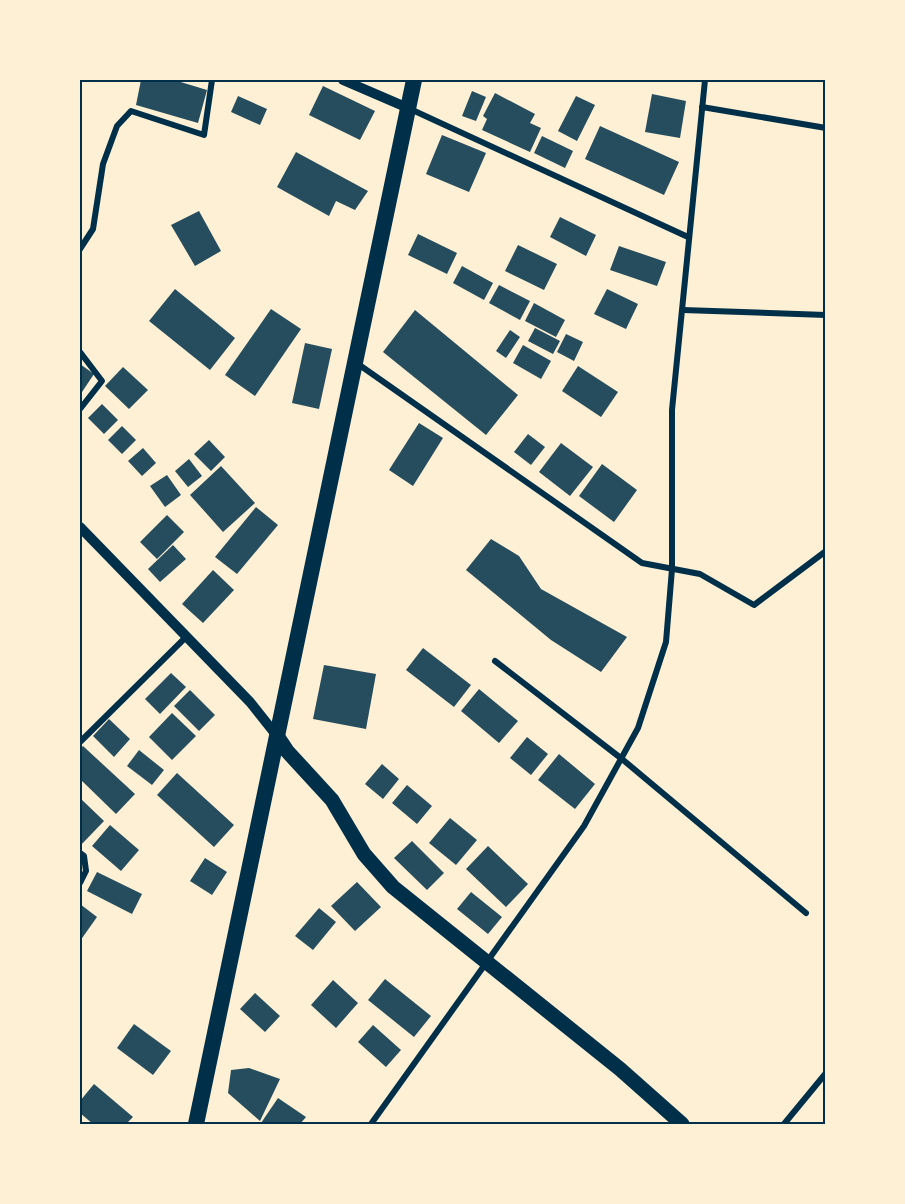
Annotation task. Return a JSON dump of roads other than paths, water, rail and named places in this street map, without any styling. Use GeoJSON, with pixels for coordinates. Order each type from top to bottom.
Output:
{"type":"FeatureCollection","features":[{"type":"Feature","properties":{"kind":"highway"},"geometry":{"type":"LineString","coordinates":[[196,1125],[414,80]]}},
{"type":"Feature","properties":{"kind":"main road"},"geometry":{"type":"LineString","coordinates":[[277,736],[287,751],[332,800],[364,854],[393,887],[620,1069],[682,1125]]}},
{"type":"Feature","properties":{"kind":"street"},"geometry":{"type":"LineString","coordinates":[[80,249],[93,229],[103,164],[117,126],[131,111],[204,135],[212,80]]}},
{"type":"Feature","properties":{"kind":"street"},"geometry":{"type":"LineString","coordinates":[[343,80],[688,237]]}},
{"type":"Feature","properties":{"kind":"street"},"geometry":{"type":"LineString","coordinates":[[371,1125],[584,826],[638,728],[666,642],[672,569],[672,410],[705,80]]}},
{"type":"Feature","properties":{"kind":"street"},"geometry":{"type":"LineString","coordinates":[[702,107],[825,128]]}},
{"type":"Feature","properties":{"kind":"street"},"geometry":{"type":"LineString","coordinates":[[683,310],[825,315]]}},
{"type":"Feature","properties":{"kind":"street"},"geometry":{"type":"LineString","coordinates":[[80,352],[102,381],[80,409]]}},
{"type":"Feature","properties":{"kind":"street"},"geometry":{"type":"LineString","coordinates":[[355,362],[642,563],[700,574],[754,605],[825,551]]}},
{"type":"Feature","properties":{"kind":"street"},"geometry":{"type":"LineString","coordinates":[[80,526],[250,702],[277,736]]}},
{"type":"Feature","properties":{"kind":"street"},"geometry":{"type":"LineString","coordinates":[[80,742],[187,636]]}},
{"type":"Feature","properties":{"kind":"street"},"geometry":{"type":"LineString","coordinates":[[495,661],[622,759],[806,913]]}},
{"type":"Feature","properties":{"kind":"street"},"geometry":{"type":"LineString","coordinates":[[80,852],[84,856],[86,871],[80,883]]}},
{"type":"Feature","properties":{"kind":"street"},"geometry":{"type":"LineString","coordinates":[[784,1125],[825,1074]]}}]}
